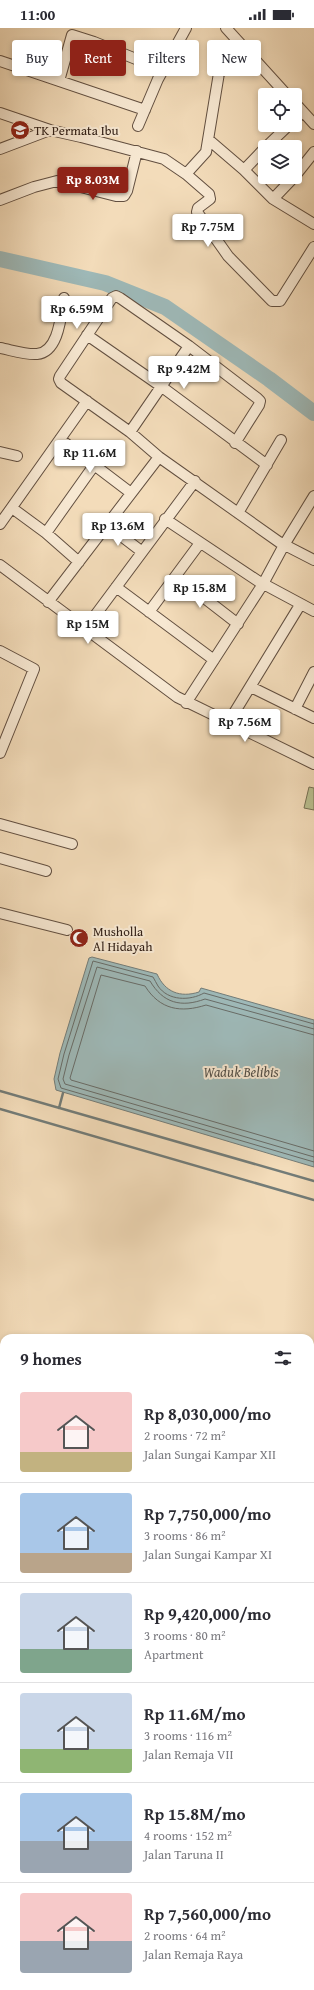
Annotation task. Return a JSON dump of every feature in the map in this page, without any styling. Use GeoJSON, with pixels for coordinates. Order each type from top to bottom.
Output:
{"type":"FeatureCollection","features":[{"type":"Feature","properties":{"kind":"street"},"geometry":{"type":"LineString","coordinates":[[178,40],[184,28]]}},
{"type":"Feature","properties":{"kind":"street"},"geometry":{"type":"LineString","coordinates":[[229,29],[237,40]]}},
{"type":"Feature","properties":{"kind":"street"},"geometry":{"type":"LineString","coordinates":[[59,81],[72,35],[134,58]]}},
{"type":"Feature","properties":{"kind":"street"},"geometry":{"type":"LineString","coordinates":[[0,61],[144,110]]}},
{"type":"Feature","properties":{"kind":"street"},"geometry":{"type":"LineString","coordinates":[[261,68],[280,88]]}},
{"type":"Feature","properties":{"kind":"street"},"geometry":{"type":"LineString","coordinates":[[138,126],[160,76]]}},
{"type":"Feature","properties":{"kind":"street"},"geometry":{"type":"LineString","coordinates":[[186,174],[206,152],[219,76]]}},
{"type":"Feature","properties":{"kind":"street"},"geometry":{"type":"LineString","coordinates":[[303,112],[314,124]]}},
{"type":"Feature","properties":{"kind":"street"},"geometry":{"type":"LineString","coordinates":[[0,113],[50,130],[138,151],[164,159],[186,174],[210,196],[210,199],[198,208],[197,212],[228,256],[272,301],[280,301],[314,247]]}},
{"type":"Feature","properties":{"kind":"street"},"geometry":{"type":"LineString","coordinates":[[0,148],[50,130]]}},
{"type":"Feature","properties":{"kind":"street"},"geometry":{"type":"LineString","coordinates":[[273,140],[281,132]]}},
{"type":"Feature","properties":{"kind":"street"},"geometry":{"type":"LineString","coordinates":[[208,140],[244,170],[273,199],[314,224]]}},
{"type":"Feature","properties":{"kind":"street"},"geometry":{"type":"LineString","coordinates":[[0,200],[34,187],[58,181],[116,196],[124,196],[127,191],[138,151]]}},
{"type":"Feature","properties":{"kind":"street"},"geometry":{"type":"LineString","coordinates":[[302,166],[314,152]]}},
{"type":"Feature","properties":{"kind":"street"},"geometry":{"type":"LineString","coordinates":[[244,170],[258,155]]}},
{"type":"Feature","properties":{"kind":"street"},"geometry":{"type":"LineString","coordinates":[[273,199],[287,184]]}},
{"type":"Feature","properties":{"kind":"street"},"geometry":{"type":"LineString","coordinates":[[235,443],[260,401],[189,346],[116,296],[112,298],[59,379],[130,432],[159,457],[284,545],[314,560]]}},
{"type":"Feature","properties":{"kind":"street"},"geometry":{"type":"LineString","coordinates":[[0,348],[37,354],[46,351],[55,339],[64,298]]}},
{"type":"Feature","properties":{"kind":"street"},"geometry":{"type":"LineString","coordinates":[[87,335],[162,387],[235,443],[267,465]]}},
{"type":"Feature","properties":{"kind":"street"},"geometry":{"type":"LineString","coordinates":[[130,432],[189,346]]}},
{"type":"Feature","properties":{"kind":"street"},"geometry":{"type":"LineString","coordinates":[[1,519],[12,508],[87,401]]}},
{"type":"Feature","properties":{"kind":"street"},"geometry":{"type":"LineString","coordinates":[[60,439],[95,464],[131,493]]}},
{"type":"Feature","properties":{"kind":"street"},"geometry":{"type":"LineString","coordinates":[[238,513],[281,440]]}},
{"type":"Feature","properties":{"kind":"street"},"geometry":{"type":"LineString","coordinates":[[0,452],[18,456]]}},
{"type":"Feature","properties":{"kind":"street"},"geometry":{"type":"LineString","coordinates":[[48,602],[159,457]]}},
{"type":"Feature","properties":{"kind":"street"},"geometry":{"type":"LineString","coordinates":[[46,533],[95,464]]}},
{"type":"Feature","properties":{"kind":"street"},"geometry":{"type":"LineString","coordinates":[[85,629],[141,551],[195,481]]}},
{"type":"Feature","properties":{"kind":"street"},"geometry":{"type":"LineString","coordinates":[[186,703],[263,584],[284,545],[314,496]]}},
{"type":"Feature","properties":{"kind":"street"},"geometry":{"type":"LineString","coordinates":[[12,508],[46,533],[79,562]]}},
{"type":"Feature","properties":{"kind":"street"},"geometry":{"type":"LineString","coordinates":[[165,519],[263,584],[314,612]]}},
{"type":"Feature","properties":{"kind":"street"},"geometry":{"type":"LineString","coordinates":[[107,526],[141,551]]}},
{"type":"Feature","properties":{"kind":"street"},"geometry":{"type":"LineString","coordinates":[[149,612],[200,543]]}},
{"type":"Feature","properties":{"kind":"street"},"geometry":{"type":"LineString","coordinates":[[1,568],[186,703],[314,764]]}},
{"type":"Feature","properties":{"kind":"street"},"geometry":{"type":"LineString","coordinates":[[176,576],[238,624]]}},
{"type":"Feature","properties":{"kind":"street"},"geometry":{"type":"LineString","coordinates":[[116,587],[214,660]]}},
{"type":"Feature","properties":{"kind":"street"},"geometry":{"type":"LineString","coordinates":[[228,723],[300,605]]}},
{"type":"Feature","properties":{"kind":"street"},"geometry":{"type":"LineString","coordinates":[[0,651],[34,669],[0,753]]}},
{"type":"Feature","properties":{"kind":"street"},"geometry":{"type":"LineString","coordinates":[[295,709],[314,672]]}},
{"type":"Feature","properties":{"kind":"street"},"geometry":{"type":"LineString","coordinates":[[251,687],[314,718]]}},
{"type":"Feature","properties":{"kind":"street"},"geometry":{"type":"LineString","coordinates":[[0,824],[72,844]]}},
{"type":"Feature","properties":{"kind":"street"},"geometry":{"type":"LineString","coordinates":[[0,858],[46,871]]}},
{"type":"Feature","properties":{"kind":"street"},"geometry":{"type":"LineString","coordinates":[[0,913],[67,930]]}},
{"type":"Feature","properties":{"kind":"green space"},"geometry":{"type":"Polygon","coordinates":[[[309,787],[314,788],[314,810],[304,808],[309,787]]]}},
{"type":"Feature","properties":{"kind":"water","name":"Waduk Belibis"},"geometry":{"type":"Polygon","coordinates":[[[92,957],[157,974],[164,985],[179,994],[192,994],[199,992],[201,988],[314,1020],[314,1167],[56,1090],[54,1079],[60,1053],[89,958],[92,957]]]}},
{"type":"Feature","properties":{"kind":"waterway"},"geometry":{"type":"LineString","coordinates":[[0,259],[105,283],[165,307],[269,379],[314,413]]}},
{"type":"Feature","properties":{"kind":"waterway"},"geometry":{"type":"LineString","coordinates":[[0,1091],[314,1181]]}},
{"type":"Feature","properties":{"kind":"waterway"},"geometry":{"type":"LineString","coordinates":[[59,1108],[63,1093]]}},
{"type":"Feature","properties":{"kind":"waterway"},"geometry":{"type":"LineString","coordinates":[[0,1109],[314,1200]]}},
{"type":"Feature","properties":{"kind":"place","name":"TK Permata Ibu"},"geometry":{"type":"Point","coordinates":[20,130]}},
{"type":"Feature","properties":{"kind":"place","name":"Musholla Al Hidayah"},"geometry":{"type":"Point","coordinates":[79,938]}}]}
